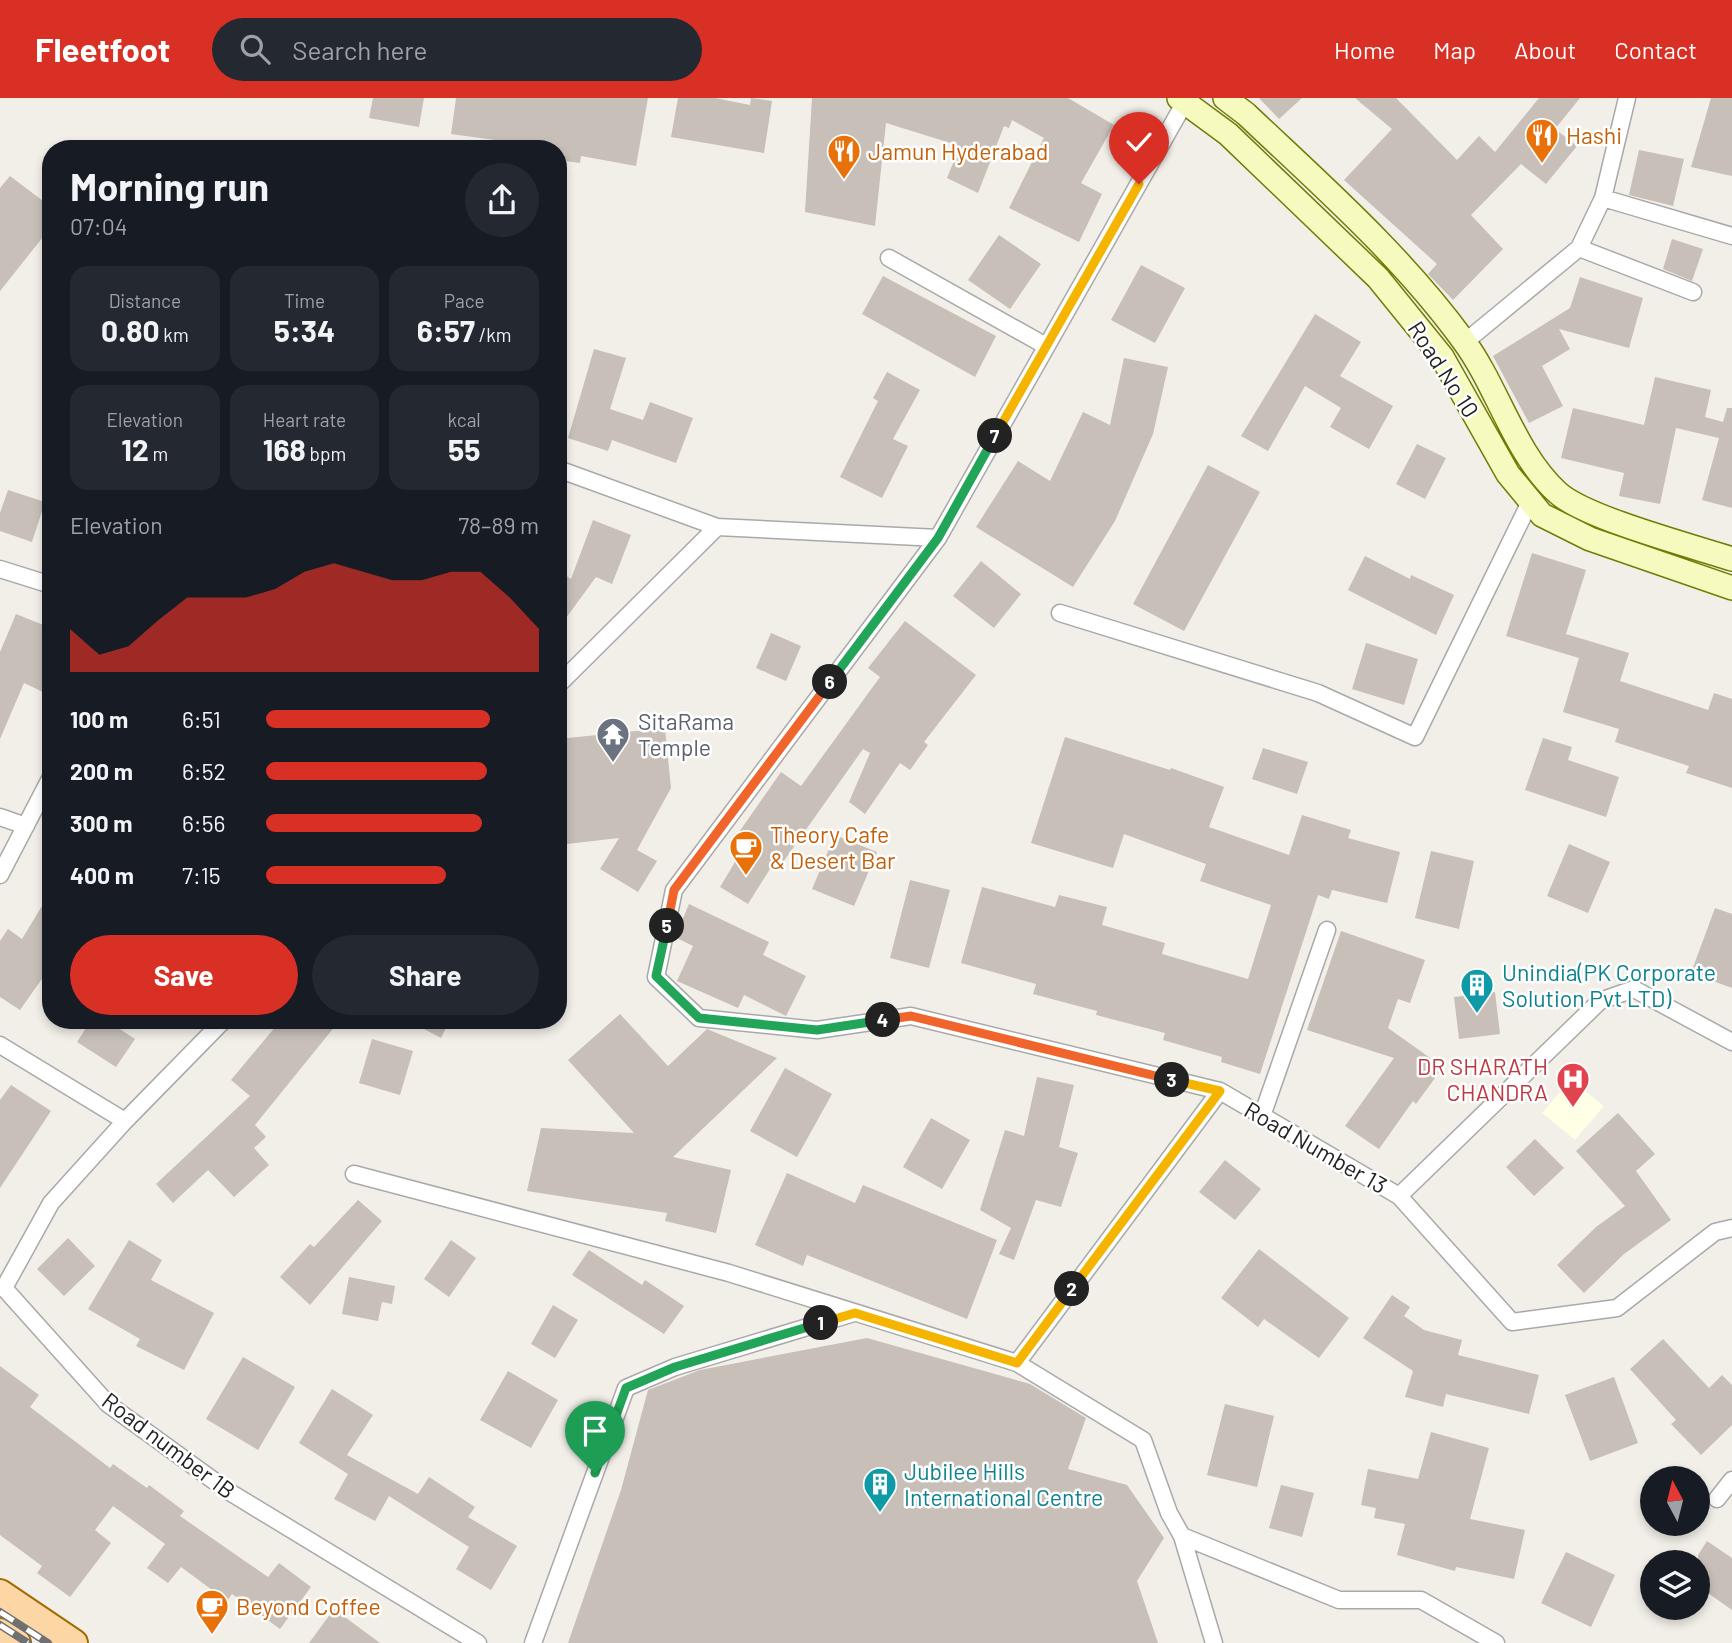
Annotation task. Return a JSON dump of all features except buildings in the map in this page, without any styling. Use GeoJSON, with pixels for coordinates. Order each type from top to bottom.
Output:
{"type":"FeatureCollection","features":[{"type":"Feature","properties":{"kind":"main road","name":"Road No 10"},"geometry":{"type":"LineString","coordinates":[[1225,98],[1398,259],[1465,342],[1531,459],[1559,494],[1600,514],[1732,559]]}},
{"type":"Feature","properties":{"kind":"main road","name":"Road No 10"},"geometry":{"type":"LineString","coordinates":[[1182,100],[1228,135],[1378,278],[1442,357],[1508,474],[1542,515],[1561,527],[1732,588]]}},
{"type":"Feature","properties":{"kind":"main road"},"geometry":{"type":"LineString","coordinates":[[0,1593],[74,1643]]}},
{"type":"Feature","properties":{"kind":"main road"},"geometry":{"type":"LineString","coordinates":[[0,1632],[17,1643]]}},
{"type":"Feature","properties":{"kind":"street"},"geometry":{"type":"LineString","coordinates":[[1465,342],[1578,248],[1603,198],[1627,98]]}},
{"type":"Feature","properties":{"kind":"street","name":"Road Number 13"},"geometry":{"type":"LineString","coordinates":[[1182,100],[938,538],[674,890],[656,976],[699,1018],[817,1030],[911,1016],[1220,1091],[1399,1196],[1512,1322],[1617,1308],[1714,1232],[1732,1228]]}},
{"type":"Feature","properties":{"kind":"street"},"geometry":{"type":"LineString","coordinates":[[1603,198],[1731,232]]}},
{"type":"Feature","properties":{"kind":"street"},"geometry":{"type":"LineString","coordinates":[[1578,248],[1693,292]]}},
{"type":"Feature","properties":{"kind":"street"},"geometry":{"type":"LineString","coordinates":[[889,258],[1046,346]]}},
{"type":"Feature","properties":{"kind":"street"},"geometry":{"type":"LineString","coordinates":[[567,472],[717,527],[938,538]]}},
{"type":"Feature","properties":{"kind":"street"},"geometry":{"type":"LineString","coordinates":[[1060,613],[1318,693],[1415,737],[1530,502]]}},
{"type":"Feature","properties":{"kind":"street"},"geometry":{"type":"LineString","coordinates":[[567,673],[717,527]]}},
{"type":"Feature","properties":{"kind":"street"},"geometry":{"type":"LineString","coordinates":[[0,569],[42,582]]}},
{"type":"Feature","properties":{"kind":"street"},"geometry":{"type":"LineString","coordinates":[[0,875],[42,795]]}},
{"type":"Feature","properties":{"kind":"street"},"geometry":{"type":"LineString","coordinates":[[0,817],[26,826]]}},
{"type":"Feature","properties":{"kind":"street"},"geometry":{"type":"LineString","coordinates":[[1262,1116],[1327,930]]}},
{"type":"Feature","properties":{"kind":"street"},"geometry":{"type":"LineString","coordinates":[[1399,1196],[1600,1000],[1634,989],[1732,1042]]}},
{"type":"Feature","properties":{"kind":"street","name":"Road number 1B"},"geometry":{"type":"LineString","coordinates":[[215,1029],[125,1121],[51,1203],[4,1288],[108,1404],[228,1491],[478,1643]]}},
{"type":"Feature","properties":{"kind":"street"},"geometry":{"type":"LineString","coordinates":[[0,1045],[125,1121]]}},
{"type":"Feature","properties":{"kind":"street"},"geometry":{"type":"LineString","coordinates":[[1017,1363],[1220,1091]]}},
{"type":"Feature","properties":{"kind":"street"},"geometry":{"type":"LineString","coordinates":[[354,1174],[729,1273],[1017,1363],[1143,1440],[1169,1513],[1182,1536],[1214,1643]]}},
{"type":"Feature","properties":{"kind":"street"},"geometry":{"type":"LineString","coordinates":[[533,1643],[626,1388],[675,1367],[855,1313]]}},
{"type":"Feature","properties":{"kind":"street"},"geometry":{"type":"LineString","coordinates":[[1717,1499],[1732,1480]]}},
{"type":"Feature","properties":{"kind":"street"},"geometry":{"type":"LineString","coordinates":[[1182,1536],[1339,1600],[1421,1600],[1496,1643]]}},
{"type":"Feature","properties":{"kind":"shaded area","name":"DR SHARATH CHANDRA"},"geometry":{"type":"Polygon","coordinates":[[[1571,1079],[1604,1106],[1575,1140],[1542,1113],[1571,1079]]]}},
{"type":"Feature","properties":{"kind":"railway"},"geometry":{"type":"LineString","coordinates":[[0,1612],[48,1643]]}},
{"type":"Feature","properties":{"kind":"railway"},"geometry":{"type":"LineString","coordinates":[[0,1625],[28,1643]]}},
{"type":"Feature","properties":{"kind":"place","name":"Hashi"},"geometry":{"type":"Point","coordinates":[1542,165]}},
{"type":"Feature","properties":{"kind":"place","name":"Jamun Hyderabad"},"geometry":{"type":"Point","coordinates":[844,181]}},
{"type":"Feature","properties":{"kind":"place","name":"SitaRama Temple"},"geometry":{"type":"Point","coordinates":[613,764]}},
{"type":"Feature","properties":{"kind":"place","name":"Theory Cafe & Desert Bar"},"geometry":{"type":"Point","coordinates":[746,877]}},
{"type":"Feature","properties":{"kind":"place","name":"Unindia(PK Corporate Solution Pvt LTD)"},"geometry":{"type":"Point","coordinates":[1477,1015]}},
{"type":"Feature","properties":{"kind":"place","name":"DR SHARATH CHANDRA"},"geometry":{"type":"Point","coordinates":[1573,1109]}},
{"type":"Feature","properties":{"kind":"place","name":"Jubilee Hills International Centre"},"geometry":{"type":"Point","coordinates":[880,1514]}},
{"type":"Feature","properties":{"kind":"place","name":"Beyond Coffee"},"geometry":{"type":"Point","coordinates":[212,1636]}},
{"type":"Feature","properties":{"kind":"route"},"geometry":{"type":"LineString","coordinates":[[595,1473],[626,1388],[675,1367],[855,1313],[1017,1363],[1220,1091],[911,1016],[817,1030],[699,1018],[656,976],[674,890],[938,538],[1139,184]]}}]}
